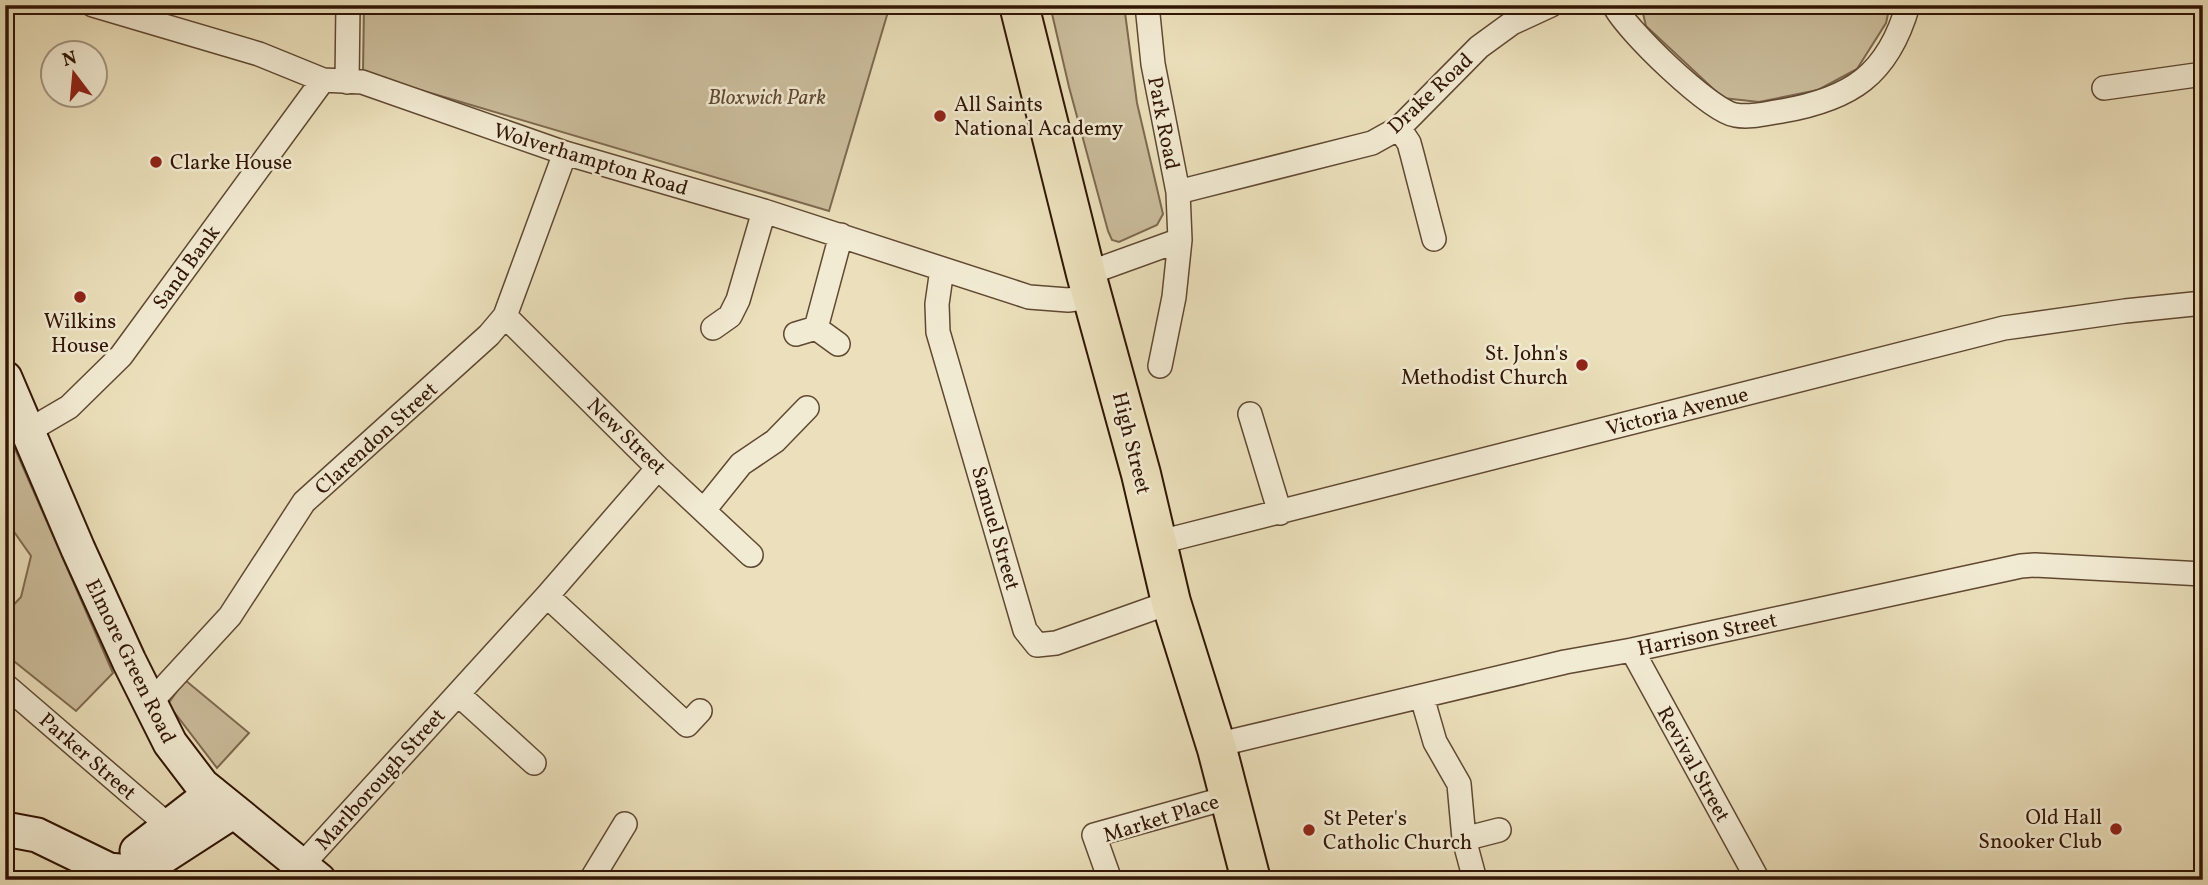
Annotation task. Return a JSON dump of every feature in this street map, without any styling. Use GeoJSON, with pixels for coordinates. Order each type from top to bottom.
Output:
{"type":"FeatureCollection","features":[{"type":"Feature","properties":{"kind":"highway","name":"High Street"},"geometry":{"type":"LineString","coordinates":[[1019,5],[1089,286],[1141,474],[1171,602],[1225,745],[1230,797],[1251,880]]}},
{"type":"Feature","properties":{"kind":"main road","name":"Elmore Green Road"},"geometry":{"type":"LineString","coordinates":[[5,378],[78,549],[149,704],[170,743],[202,785],[310,873]]}},
{"type":"Feature","properties":{"kind":"main road"},"geometry":{"type":"LineString","coordinates":[[109,875],[170,827],[223,802]]}},
{"type":"Feature","properties":{"kind":"main road"},"geometry":{"type":"LineString","coordinates":[[5,829],[37,835],[109,875],[138,873],[223,802]]}},
{"type":"Feature","properties":{"kind":"street","name":"Wolverhampton Road"},"geometry":{"type":"LineString","coordinates":[[93,5],[259,54],[323,80],[362,82],[565,153],[764,211],[1029,297],[1068,300],[1089,286]]}},
{"type":"Feature","properties":{"kind":"street"},"geometry":{"type":"LineString","coordinates":[[346,82],[348,5]]}},
{"type":"Feature","properties":{"kind":"street","name":"Park Road"},"geometry":{"type":"LineString","coordinates":[[1147,5],[1153,64],[1178,192],[1180,240],[1178,273],[1158,332],[1160,366]]}},
{"type":"Feature","properties":{"kind":"street","name":"Drake Road"},"geometry":{"type":"LineString","coordinates":[[1178,192],[1372,142],[1399,128],[1479,47],[1512,23],[1551,5]]}},
{"type":"Feature","properties":{"kind":"street"},"geometry":{"type":"LineString","coordinates":[[1614,5],[1635,34],[1707,101],[1722,112],[1736,116],[1754,116],[1830,99],[1855,88],[1890,48],[1908,5]]}},
{"type":"Feature","properties":{"kind":"street"},"geometry":{"type":"LineString","coordinates":[[2104,88],[2203,74]]}},
{"type":"Feature","properties":{"kind":"street","name":"Sand Bank"},"geometry":{"type":"LineString","coordinates":[[27,431],[69,407],[121,356],[323,80]]}},
{"type":"Feature","properties":{"kind":"street"},"geometry":{"type":"LineString","coordinates":[[1399,128],[1409,143],[1434,239]]}},
{"type":"Feature","properties":{"kind":"street","name":"Clarendon Street"},"geometry":{"type":"LineString","coordinates":[[149,704],[230,616],[304,502],[489,335],[505,316],[565,153]]}},
{"type":"Feature","properties":{"kind":"street"},"geometry":{"type":"LineString","coordinates":[[713,328],[730,316],[738,300],[764,211]]}},
{"type":"Feature","properties":{"kind":"street"},"geometry":{"type":"LineString","coordinates":[[838,344],[806,331],[841,235]]}},
{"type":"Feature","properties":{"kind":"street"},"geometry":{"type":"LineString","coordinates":[[1089,286],[1180,240]]}},
{"type":"Feature","properties":{"kind":"street","name":"Samuel Street"},"geometry":{"type":"LineString","coordinates":[[942,269],[937,304],[938,332],[1025,630],[1037,645],[1056,643],[1171,602]]}},
{"type":"Feature","properties":{"kind":"street","name":"Victoria Avenue"},"geometry":{"type":"LineString","coordinates":[[1156,543],[2004,328],[2203,303]]}},
{"type":"Feature","properties":{"kind":"street","name":"New Street"},"geometry":{"type":"LineString","coordinates":[[505,316],[658,468],[751,555]]}},
{"type":"Feature","properties":{"kind":"street"},"geometry":{"type":"LineString","coordinates":[[704,510],[741,464],[775,441],[807,408]]}},
{"type":"Feature","properties":{"kind":"street"},"geometry":{"type":"LineString","coordinates":[[1250,414],[1280,513]]}},
{"type":"Feature","properties":{"kind":"street","name":"Marlborough Street"},"geometry":{"type":"LineString","coordinates":[[310,873],[458,694],[658,468]]}},
{"type":"Feature","properties":{"kind":"street","name":"Harrison Street"},"geometry":{"type":"LineString","coordinates":[[1225,745],[1565,662],[2021,566],[2203,574]]}},
{"type":"Feature","properties":{"kind":"street"},"geometry":{"type":"LineString","coordinates":[[547,596],[687,725],[700,710]]}},
{"type":"Feature","properties":{"kind":"street","name":"Revival Street"},"geometry":{"type":"LineString","coordinates":[[1632,650],[1757,879]]}},
{"type":"Feature","properties":{"kind":"street","name":"Parker Street"},"geometry":{"type":"LineString","coordinates":[[5,685],[170,827]]}},
{"type":"Feature","properties":{"kind":"street","name":"Marlborough Street"},"geometry":{"type":"LineString","coordinates":[[458,694],[534,764]]}},
{"type":"Feature","properties":{"kind":"street"},"geometry":{"type":"LineString","coordinates":[[1422,697],[1435,742],[1459,784],[1464,839],[1475,880]]}},
{"type":"Feature","properties":{"kind":"street","name":"Market Place"},"geometry":{"type":"LineString","coordinates":[[1110,880],[1094,835],[1230,797]]}},
{"type":"Feature","properties":{"kind":"street"},"geometry":{"type":"LineString","coordinates":[[1464,839],[1499,830]]}},
{"type":"Feature","properties":{"kind":"street"},"geometry":{"type":"LineString","coordinates":[[591,880],[614,832]]}},
{"type":"Feature","properties":{"kind":"green space","name":"Bloxwich Park"},"geometry":{"type":"Polygon","coordinates":[[[364,5],[890,5],[829,211],[363,73],[364,5]]]}},
{"type":"Feature","properties":{"kind":"green space"},"geometry":{"type":"Polygon","coordinates":[[[1050,5],[1124,5],[1137,103],[1163,214],[1157,225],[1119,242],[1112,240],[1108,231],[1050,5]]]}},
{"type":"Feature","properties":{"kind":"green space"},"geometry":{"type":"Polygon","coordinates":[[[1641,5],[1890,5],[1886,23],[1857,69],[1818,90],[1759,102],[1723,98],[1646,26],[1641,5]]]}},
{"type":"Feature","properties":{"kind":"green space"},"geometry":{"type":"Polygon","coordinates":[[[5,426],[113,673],[76,711],[5,654],[5,614],[21,597],[31,556],[5,519],[5,426]]]}},
{"type":"Feature","properties":{"kind":"green space"},"geometry":{"type":"Polygon","coordinates":[[[185,680],[249,733],[217,768],[168,704],[185,680]]]}},
{"type":"Feature","properties":{"kind":"place","name":"All Saints National Academy"},"geometry":{"type":"Point","coordinates":[940,116]}},
{"type":"Feature","properties":{"kind":"place","name":"Clarke House"},"geometry":{"type":"Point","coordinates":[156,162]}},
{"type":"Feature","properties":{"kind":"place","name":"Wilkins House"},"geometry":{"type":"Point","coordinates":[80,297]}},
{"type":"Feature","properties":{"kind":"place","name":"St. John's Methodist Church"},"geometry":{"type":"Point","coordinates":[1582,365]}},
{"type":"Feature","properties":{"kind":"place","name":"Old Hall Snooker Club"},"geometry":{"type":"Point","coordinates":[2116,829]}},
{"type":"Feature","properties":{"kind":"place","name":"St Peter's Catholic Church"},"geometry":{"type":"Point","coordinates":[1309,830]}}]}
